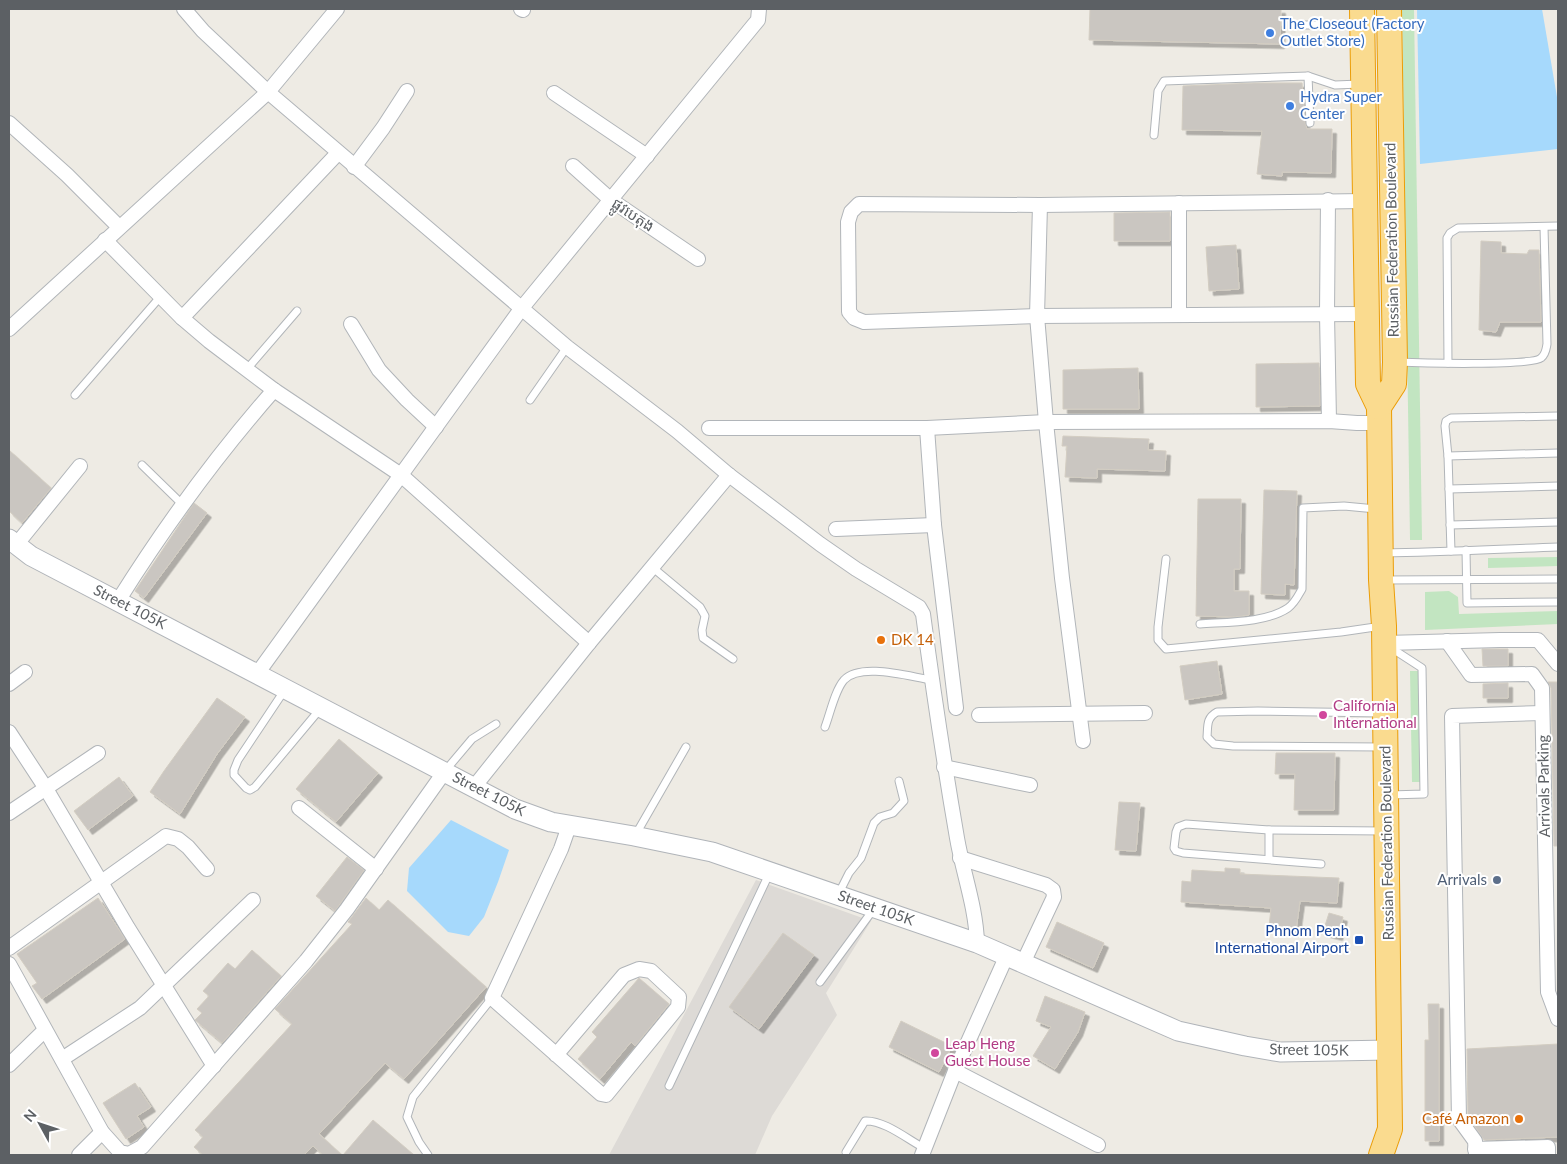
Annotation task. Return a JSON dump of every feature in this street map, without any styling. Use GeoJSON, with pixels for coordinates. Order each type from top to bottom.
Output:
{"type":"FeatureCollection","features":[{"type":"Feature","properties":{"kind":"highway","name":"Russian Federation Boulevard"},"geometry":{"type":"LineString","coordinates":[[1379,415],[1394,384],[1395,362],[1388,9]]}},
{"type":"Feature","properties":{"kind":"highway","name":"Russian Federation Boulevard"},"geometry":{"type":"LineString","coordinates":[[1362,17],[1368,384],[1379,415],[1386,747],[1390,1129],[1399,1155]]}},
{"type":"Feature","properties":{"kind":"highway","name":"Russian Federation Boulevard"},"geometry":{"type":"LineString","coordinates":[[1381,1155],[1390,1129]]}},
{"type":"Feature","properties":{"kind":"main road","name":"Street 105K"},"geometry":{"type":"LineString","coordinates":[[12,542],[31,556],[515,809],[551,822],[569,826],[634,836],[712,852],[977,942],[1178,1031],[1280,1052],[1389,1050]]}},
{"type":"Feature","properties":{"kind":"street"},"geometry":{"type":"LineString","coordinates":[[184,9],[203,31],[268,92],[567,347],[677,431],[729,476],[849,564],[919,607],[924,614],[944,767],[960,858],[976,924],[977,942]]}},
{"type":"Feature","properties":{"kind":"street"},"geometry":{"type":"LineString","coordinates":[[9,329],[268,92],[337,9]]}},
{"type":"Feature","properties":{"kind":"street"},"geometry":{"type":"LineString","coordinates":[[257,674],[521,309],[754,26],[758,20],[759,9]]}},
{"type":"Feature","properties":{"kind":"street"},"geometry":{"type":"LineString","coordinates":[[354,167],[408,91]]}},
{"type":"Feature","properties":{"kind":"street"},"geometry":{"type":"LineString","coordinates":[[554,93],[647,156]]}},
{"type":"Feature","properties":{"kind":"street"},"geometry":{"type":"LineString","coordinates":[[9,123],[67,175],[119,227]]}},
{"type":"Feature","properties":{"kind":"street"},"geometry":{"type":"LineString","coordinates":[[182,318],[338,153]]}},
{"type":"Feature","properties":{"kind":"street","name":"ផ្លូវបេតុង"},"geometry":{"type":"LineString","coordinates":[[573,166],[611,200],[698,259]]}},
{"type":"Feature","properties":{"kind":"street"},"geometry":{"type":"LineString","coordinates":[[1328,200],[1327,314],[1329,421]]}},
{"type":"Feature","properties":{"kind":"street"},"geometry":{"type":"LineString","coordinates":[[1365,201],[1040,205],[859,204],[851,212],[848,222],[849,312],[854,318],[864,322],[1037,316],[1367,314]]}},
{"type":"Feature","properties":{"kind":"street"},"geometry":{"type":"LineString","coordinates":[[1178,203],[1179,315]]}},
{"type":"Feature","properties":{"kind":"street"},"geometry":{"type":"LineString","coordinates":[[1040,205],[1037,316],[1062,578],[1083,741]]}},
{"type":"Feature","properties":{"kind":"street"},"geometry":{"type":"LineString","coordinates":[[106,240],[182,318],[274,390],[401,475],[589,643]]}},
{"type":"Feature","properties":{"kind":"street"},"geometry":{"type":"LineString","coordinates":[[350,324],[379,370],[406,400],[436,426]]}},
{"type":"Feature","properties":{"kind":"street"},"geometry":{"type":"LineString","coordinates":[[118,601],[182,504],[238,430],[274,390]]}},
{"type":"Feature","properties":{"kind":"street"},"geometry":{"type":"LineString","coordinates":[[709,428],[927,428],[1046,422],[1329,421],[1356,423],[1379,415]]}},
{"type":"Feature","properties":{"kind":"street"},"geometry":{"type":"LineString","coordinates":[[927,428],[934,525],[956,708]]}},
{"type":"Feature","properties":{"kind":"street"},"geometry":{"type":"LineString","coordinates":[[12,542],[80,466]]}},
{"type":"Feature","properties":{"kind":"street"},"geometry":{"type":"LineString","coordinates":[[474,787],[589,643],[729,476]]}},
{"type":"Feature","properties":{"kind":"street"},"geometry":{"type":"LineString","coordinates":[[836,529],[934,525]]}},
{"type":"Feature","properties":{"kind":"street"},"geometry":{"type":"LineString","coordinates":[[1384,635],[1447,642],[1538,640],[1558,664]]}},
{"type":"Feature","properties":{"kind":"street","name":"Arrivals Parking"},"geometry":{"type":"LineString","coordinates":[[1447,642],[1471,675],[1532,674],[1542,688],[1548,992],[1558,1019]]}},
{"type":"Feature","properties":{"kind":"street"},"geometry":{"type":"LineString","coordinates":[[9,684],[25,672]]}},
{"type":"Feature","properties":{"kind":"street"},"geometry":{"type":"LineString","coordinates":[[979,715],[1145,713]]}},
{"type":"Feature","properties":{"kind":"street"},"geometry":{"type":"LineString","coordinates":[[1542,713],[1452,716],[1459,1119],[1476,1141],[1476,1152],[1548,1151]]}},
{"type":"Feature","properties":{"kind":"street"},"geometry":{"type":"LineString","coordinates":[[9,732],[46,787],[164,987],[214,1066]]}},
{"type":"Feature","properties":{"kind":"street"},"geometry":{"type":"LineString","coordinates":[[9,813],[98,752]]}},
{"type":"Feature","properties":{"kind":"street"},"geometry":{"type":"LineString","coordinates":[[944,767],[1030,785]]}},
{"type":"Feature","properties":{"kind":"street"},"geometry":{"type":"LineString","coordinates":[[9,964],[102,1132],[120,1152],[129,1154],[142,1147],[306,960],[347,909],[445,772]]}},
{"type":"Feature","properties":{"kind":"street"},"geometry":{"type":"LineString","coordinates":[[299,808],[376,869]]}},
{"type":"Feature","properties":{"kind":"street"},"geometry":{"type":"LineString","coordinates":[[556,1055],[624,975],[639,969],[651,971],[679,997],[678,1008],[606,1095],[600,1094],[556,1055],[492,998],[561,849],[569,826]]}},
{"type":"Feature","properties":{"kind":"street"},"geometry":{"type":"LineString","coordinates":[[9,948],[166,836],[178,839],[188,847],[207,869]]}},
{"type":"Feature","properties":{"kind":"street"},"geometry":{"type":"LineString","coordinates":[[923,1152],[955,1071],[1015,959],[1054,897],[1053,890],[1046,885],[960,858]]}},
{"type":"Feature","properties":{"kind":"street"},"geometry":{"type":"LineString","coordinates":[[62,1059],[140,1008],[253,900]]}},
{"type":"Feature","properties":{"kind":"street"},"geometry":{"type":"LineString","coordinates":[[9,1065],[45,1030]]}},
{"type":"Feature","properties":{"kind":"street"},"geometry":{"type":"LineString","coordinates":[[955,1071],[1098,1145]]}},
{"type":"Feature","properties":{"kind":"street"},"geometry":{"type":"LineString","coordinates":[[79,1155],[102,1132]]}},
{"type":"Feature","properties":{"kind":"lane"},"geometry":{"type":"LineString","coordinates":[[1300,26],[1362,17]]}},
{"type":"Feature","properties":{"kind":"lane"},"geometry":{"type":"LineString","coordinates":[[1154,135],[1158,91],[1164,80],[1308,76],[1334,85],[1363,84]]}},
{"type":"Feature","properties":{"kind":"lane"},"geometry":{"type":"LineString","coordinates":[[1308,76],[1310,122]]}},
{"type":"Feature","properties":{"kind":"lane"},"geometry":{"type":"LineString","coordinates":[[1448,363],[1448,238],[1450,233],[1458,228],[1558,226]]}},
{"type":"Feature","properties":{"kind":"lane"},"geometry":{"type":"LineString","coordinates":[[1395,362],[1532,361],[1541,358],[1546,352],[1547,344],[1544,227]]}},
{"type":"Feature","properties":{"kind":"lane"},"geometry":{"type":"LineString","coordinates":[[75,395],[161,296]]}},
{"type":"Feature","properties":{"kind":"lane"},"geometry":{"type":"LineString","coordinates":[[247,369],[297,311]]}},
{"type":"Feature","properties":{"kind":"lane"},"geometry":{"type":"LineString","coordinates":[[530,400],[567,347]]}},
{"type":"Feature","properties":{"kind":"lane"},"geometry":{"type":"LineString","coordinates":[[1451,552],[1446,421],[1451,418],[1558,416]]}},
{"type":"Feature","properties":{"kind":"lane"},"geometry":{"type":"LineString","coordinates":[[1448,456],[1558,454]]}},
{"type":"Feature","properties":{"kind":"lane"},"geometry":{"type":"LineString","coordinates":[[142,465],[182,504]]}},
{"type":"Feature","properties":{"kind":"lane"},"geometry":{"type":"LineString","coordinates":[[1449,489],[1558,486]]}},
{"type":"Feature","properties":{"kind":"lane"},"geometry":{"type":"LineString","coordinates":[[1200,624],[1260,620],[1287,608],[1296,600],[1302,589],[1302,508],[1344,506],[1381,509]]}},
{"type":"Feature","properties":{"kind":"lane"},"geometry":{"type":"LineString","coordinates":[[1450,525],[1558,522]]}},
{"type":"Feature","properties":{"kind":"lane"},"geometry":{"type":"LineString","coordinates":[[1381,553],[1558,547]]}},
{"type":"Feature","properties":{"kind":"lane"},"geometry":{"type":"LineString","coordinates":[[1466,550],[1467,603],[1558,602]]}},
{"type":"Feature","properties":{"kind":"lane"},"geometry":{"type":"LineString","coordinates":[[1166,559],[1158,640],[1166,648],[1340,632],[1384,635],[1422,668],[1424,794],[1386,796]]}},
{"type":"Feature","properties":{"kind":"lane"},"geometry":{"type":"LineString","coordinates":[[652,567],[700,607],[705,616],[702,630],[703,638],[733,658]]}},
{"type":"Feature","properties":{"kind":"lane"},"geometry":{"type":"LineString","coordinates":[[1382,580],[1558,579]]}},
{"type":"Feature","properties":{"kind":"lane"},"geometry":{"type":"LineString","coordinates":[[825,727],[839,688],[845,679],[854,673],[871,670],[932,680]]}},
{"type":"Feature","properties":{"kind":"lane"},"geometry":{"type":"LineString","coordinates":[[286,688],[238,760],[234,775],[246,788],[250,790],[255,787],[322,707]]}},
{"type":"Feature","properties":{"kind":"lane"},"geometry":{"type":"LineString","coordinates":[[1385,713],[1217,712],[1208,720],[1207,737],[1214,744],[1233,746],[1386,747]]}},
{"type":"Feature","properties":{"kind":"lane"},"geometry":{"type":"LineString","coordinates":[[445,772],[472,739],[496,724]]}},
{"type":"Feature","properties":{"kind":"lane"},"geometry":{"type":"LineString","coordinates":[[634,836],[686,747]]}},
{"type":"Feature","properties":{"kind":"lane"},"geometry":{"type":"LineString","coordinates":[[838,895],[849,873],[862,858],[874,823],[880,817],[893,813],[904,801],[899,781]]}},
{"type":"Feature","properties":{"kind":"lane"},"geometry":{"type":"LineString","coordinates":[[1320,864],[1183,853],[1176,851],[1174,848],[1176,832],[1178,827],[1186,824],[1269,830],[1386,831]]}},
{"type":"Feature","properties":{"kind":"lane"},"geometry":{"type":"LineString","coordinates":[[1269,830],[1269,859]]}},
{"type":"Feature","properties":{"kind":"lane"},"geometry":{"type":"LineString","coordinates":[[669,1086],[770,872]]}},
{"type":"Feature","properties":{"kind":"lane"},"geometry":{"type":"LineString","coordinates":[[820,982],[875,907]]}},
{"type":"Feature","properties":{"kind":"lane"},"geometry":{"type":"LineString","coordinates":[[428,1155],[418,1142],[407,1117],[413,1096],[492,998]]}},
{"type":"Feature","properties":{"kind":"lane"},"geometry":{"type":"LineString","coordinates":[[846,1152],[865,1121],[873,1120],[923,1152]]}},
{"type":"Feature","properties":{"kind":"shaded area"},"geometry":{"type":"Polygon","coordinates":[[[756,880],[871,921],[826,993],[837,1015],[772,1116],[755,1155],[609,1155],[756,880]]]}},
{"type":"Feature","properties":{"kind":"green space"},"geometry":{"type":"Polygon","coordinates":[[[1402,9],[1414,9],[1422,540],[1410,540],[1402,9]]]}},
{"type":"Feature","properties":{"kind":"green space"},"geometry":{"type":"Polygon","coordinates":[[[1558,557],[1558,566],[1488,568],[1488,558],[1558,557]]]}},
{"type":"Feature","properties":{"kind":"green space"},"geometry":{"type":"Polygon","coordinates":[[[1449,591],[1458,597],[1459,614],[1558,611],[1558,624],[1425,630],[1425,592],[1449,591]]]}},
{"type":"Feature","properties":{"kind":"green space"},"geometry":{"type":"Polygon","coordinates":[[[1410,671],[1422,671],[1423,782],[1412,782],[1410,671]]]}},
{"type":"Feature","properties":{"kind":"water"},"geometry":{"type":"Polygon","coordinates":[[[1417,9],[1542,9],[1558,103],[1558,149],[1420,164],[1417,9]]]}},
{"type":"Feature","properties":{"kind":"water"},"geometry":{"type":"Polygon","coordinates":[[[451,820],[509,850],[484,917],[469,936],[448,932],[407,891],[409,868],[451,820]]]}},
{"type":"Feature","properties":{"kind":"building"},"geometry":{"type":"Polygon","coordinates":[[[1090,9],[1281,9],[1280,44],[1089,40],[1090,9]]]}},
{"type":"Feature","properties":{"kind":"building"},"geometry":{"type":"Polygon","coordinates":[[[1302,83],[1307,129],[1332,129],[1331,173],[1282,172],[1282,176],[1257,174],[1262,131],[1182,130],[1183,86],[1302,83]]]}},
{"type":"Feature","properties":{"kind":"building"},"geometry":{"type":"Polygon","coordinates":[[[1170,212],[1170,241],[1114,241],[1114,213],[1170,212]]]}},
{"type":"Feature","properties":{"kind":"building"},"geometry":{"type":"Polygon","coordinates":[[[1481,241],[1501,242],[1501,253],[1527,254],[1529,250],[1539,250],[1541,322],[1500,322],[1496,332],[1479,330],[1481,241]]]}},
{"type":"Feature","properties":{"kind":"building"},"geometry":{"type":"Polygon","coordinates":[[[1236,245],[1239,289],[1209,291],[1206,247],[1236,245]]]}},
{"type":"Feature","properties":{"kind":"building"},"geometry":{"type":"Polygon","coordinates":[[[1319,363],[1320,406],[1256,407],[1256,364],[1319,363]]]}},
{"type":"Feature","properties":{"kind":"building"},"geometry":{"type":"Polygon","coordinates":[[[1138,368],[1139,409],[1063,409],[1063,370],[1138,368]]]}},
{"type":"Feature","properties":{"kind":"building"},"geometry":{"type":"Polygon","coordinates":[[[1063,436],[1149,439],[1148,450],[1166,451],[1165,471],[1097,469],[1097,478],[1065,477],[1067,446],[1062,446],[1063,436]]]}},
{"type":"Feature","properties":{"kind":"building"},"geometry":{"type":"Polygon","coordinates":[[[9,450],[51,488],[22,523],[9,511],[9,450]]]}},
{"type":"Feature","properties":{"kind":"building"},"geometry":{"type":"Polygon","coordinates":[[[1264,490],[1297,491],[1294,585],[1285,584],[1285,595],[1261,594],[1264,490]]]}},
{"type":"Feature","properties":{"kind":"building"},"geometry":{"type":"Polygon","coordinates":[[[1198,499],[1241,499],[1240,569],[1234,569],[1234,591],[1249,591],[1249,615],[1235,617],[1196,616],[1198,499]]]}},
{"type":"Feature","properties":{"kind":"building"},"geometry":{"type":"Polygon","coordinates":[[[194,503],[207,513],[144,598],[135,591],[194,503]]]}},
{"type":"Feature","properties":{"kind":"building"},"geometry":{"type":"Polygon","coordinates":[[[1482,649],[1508,649],[1508,666],[1483,666],[1482,649]]]}},
{"type":"Feature","properties":{"kind":"building"},"geometry":{"type":"Polygon","coordinates":[[[1217,661],[1222,694],[1185,700],[1180,666],[1217,661]]]}},
{"type":"Feature","properties":{"kind":"building"},"geometry":{"type":"Polygon","coordinates":[[[1548,682],[1558,682],[1558,846],[1554,846],[1551,688],[1548,682]]]}},
{"type":"Feature","properties":{"kind":"building"},"geometry":{"type":"Polygon","coordinates":[[[1508,683],[1508,698],[1483,698],[1483,684],[1508,683]]]}},
{"type":"Feature","properties":{"kind":"building"},"geometry":{"type":"Polygon","coordinates":[[[217,698],[245,717],[217,754],[180,814],[150,792],[217,698]]]}},
{"type":"Feature","properties":{"kind":"building"},"geometry":{"type":"Polygon","coordinates":[[[339,739],[378,773],[336,822],[296,789],[339,739]]]}},
{"type":"Feature","properties":{"kind":"building"},"geometry":{"type":"Polygon","coordinates":[[[1276,753],[1335,753],[1334,810],[1294,810],[1295,774],[1275,774],[1276,753]]]}},
{"type":"Feature","properties":{"kind":"building"},"geometry":{"type":"Polygon","coordinates":[[[119,777],[133,796],[88,830],[74,811],[119,777]]]}},
{"type":"Feature","properties":{"kind":"building"},"geometry":{"type":"Polygon","coordinates":[[[1119,802],[1140,803],[1136,851],[1115,850],[1119,802]]]}},
{"type":"Feature","properties":{"kind":"building"},"geometry":{"type":"Polygon","coordinates":[[[347,857],[364,870],[335,911],[316,896],[347,857]]]}},
{"type":"Feature","properties":{"kind":"building"},"geometry":{"type":"Polygon","coordinates":[[[1225,868],[1240,869],[1240,874],[1339,878],[1337,903],[1300,901],[1296,930],[1269,927],[1271,908],[1181,902],[1182,881],[1191,882],[1192,870],[1225,872],[1225,868]]]}},
{"type":"Feature","properties":{"kind":"building"},"geometry":{"type":"Polygon","coordinates":[[[98,898],[125,939],[42,999],[32,986],[37,983],[17,954],[98,898]]]}},
{"type":"Feature","properties":{"kind":"building"},"geometry":{"type":"Polygon","coordinates":[[[366,898],[379,910],[388,900],[486,987],[404,1079],[385,1063],[319,1134],[342,1155],[323,1155],[313,1146],[304,1155],[203,1155],[194,1147],[203,1137],[195,1130],[292,1024],[275,1009],[352,924],[348,922],[366,898]]]}},
{"type":"Feature","properties":{"kind":"building"},"geometry":{"type":"Polygon","coordinates":[[[1329,913],[1343,917],[1338,936],[1323,932],[1329,913]]]}},
{"type":"Feature","properties":{"kind":"building"},"geometry":{"type":"Polygon","coordinates":[[[1057,922],[1104,943],[1093,968],[1046,947],[1057,922]]]}},
{"type":"Feature","properties":{"kind":"building"},"geometry":{"type":"Polygon","coordinates":[[[783,933],[814,955],[759,1029],[729,1007],[783,933]]]}},
{"type":"Feature","properties":{"kind":"building"},"geometry":{"type":"Polygon","coordinates":[[[252,950],[281,976],[222,1043],[195,1020],[202,1013],[197,1009],[209,996],[203,991],[228,963],[235,969],[252,950]]]}},
{"type":"Feature","properties":{"kind":"building"},"geometry":{"type":"Polygon","coordinates":[[[639,978],[669,1004],[635,1046],[631,1042],[600,1079],[578,1059],[597,1037],[592,1032],[639,978]]]}},
{"type":"Feature","properties":{"kind":"building"},"geometry":{"type":"Polygon","coordinates":[[[1045,996],[1085,1012],[1078,1032],[1055,1069],[1033,1056],[1051,1027],[1036,1021],[1045,996]]]}},
{"type":"Feature","properties":{"kind":"building"},"geometry":{"type":"Polygon","coordinates":[[[1428,1004],[1439,1004],[1439,1141],[1425,1141],[1425,1040],[1429,1040],[1428,1004]]]}},
{"type":"Feature","properties":{"kind":"building"},"geometry":{"type":"Polygon","coordinates":[[[901,1021],[952,1046],[939,1072],[889,1047],[901,1021]]]}},
{"type":"Feature","properties":{"kind":"building"},"geometry":{"type":"Polygon","coordinates":[[[1558,1044],[1558,1137],[1484,1140],[1468,1116],[1467,1049],[1558,1044]]]}},
{"type":"Feature","properties":{"kind":"building"},"geometry":{"type":"Polygon","coordinates":[[[135,1083],[151,1107],[137,1116],[144,1127],[126,1139],[103,1103],[135,1083]]]}},
{"type":"Feature","properties":{"kind":"building"},"geometry":{"type":"Polygon","coordinates":[[[373,1120],[414,1155],[343,1155],[373,1120]]]}},
{"type":"Feature","properties":{"kind":"place","name":"The Closeout (Factory Outlet Store)"},"geometry":{"type":"Point","coordinates":[1270,33]}},
{"type":"Feature","properties":{"kind":"place","name":"Hydra Super Center"},"geometry":{"type":"Point","coordinates":[1290,106]}},
{"type":"Feature","properties":{"kind":"place","name":"DK 14"},"geometry":{"type":"Point","coordinates":[881,640]}},
{"type":"Feature","properties":{"kind":"place","name":"California International"},"geometry":{"type":"Point","coordinates":[1323,715]}},
{"type":"Feature","properties":{"kind":"place","name":"Arrivals"},"geometry":{"type":"Point","coordinates":[1497,880]}},
{"type":"Feature","properties":{"kind":"place","name":"Phnom Penh International Airport"},"geometry":{"type":"Point","coordinates":[1359,940]}},
{"type":"Feature","properties":{"kind":"place","name":"Leap Heng Guest House"},"geometry":{"type":"Point","coordinates":[935,1053]}},
{"type":"Feature","properties":{"kind":"place","name":"Café Amazon"},"geometry":{"type":"Point","coordinates":[1519,1119]}}]}
